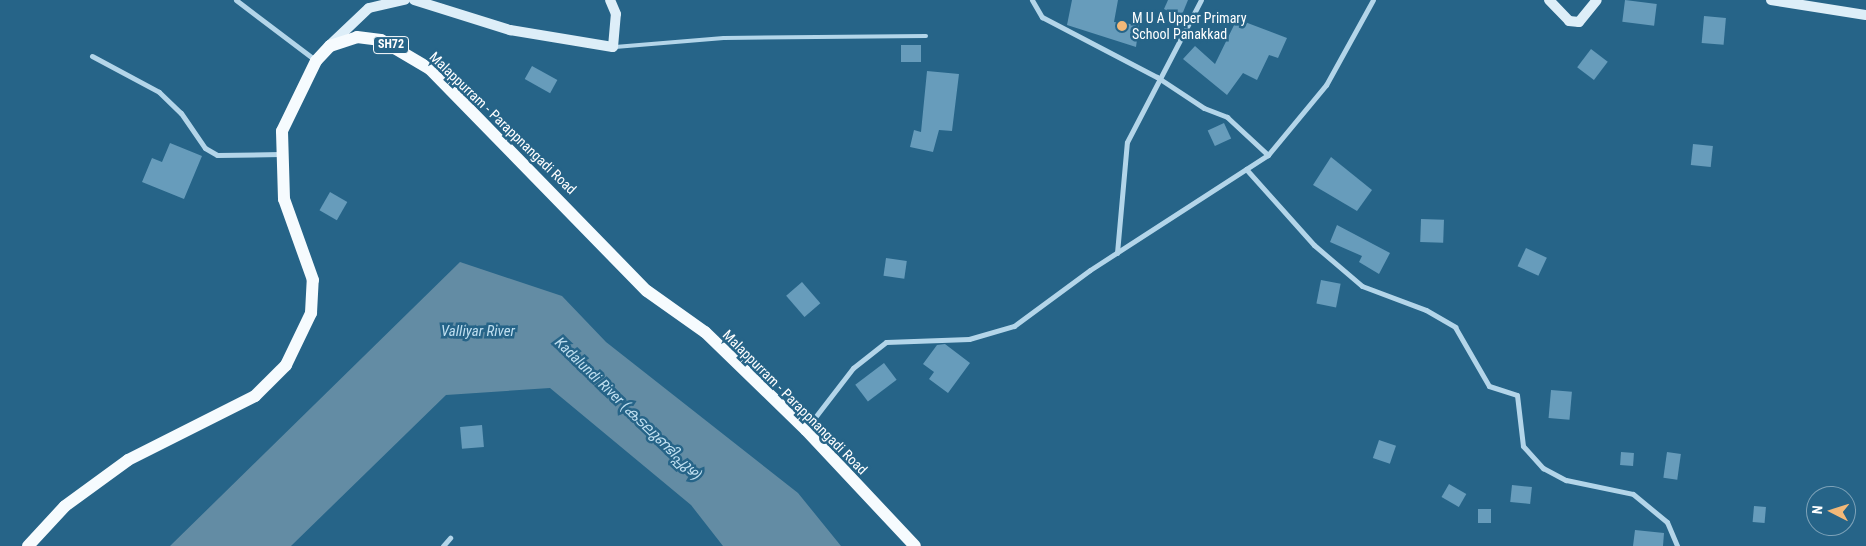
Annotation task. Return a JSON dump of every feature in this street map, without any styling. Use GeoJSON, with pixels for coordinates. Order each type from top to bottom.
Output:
{"type":"FeatureCollection","features":[{"type":"Feature","properties":{"kind":"main road"},"geometry":{"type":"LineString","coordinates":[[28,546],[65,506],[128,460],[254,396],[286,365],[311,313],[313,280],[284,199],[281,154],[282,131],[316,62],[330,46],[369,8],[405,0]]}},
{"type":"Feature","properties":{"kind":"main road"},"geometry":{"type":"LineString","coordinates":[[414,0],[510,30],[613,47],[616,14],[610,0]]}},
{"type":"Feature","properties":{"kind":"main road"},"geometry":{"type":"LineString","coordinates":[[1549,0],[1568,21],[1579,22],[1597,0]]}},
{"type":"Feature","properties":{"kind":"main road"},"geometry":{"type":"LineString","coordinates":[[1771,0],[1866,15]]}},
{"type":"Feature","properties":{"kind":"main road","name":"Malappurram - Parappnangadi Road"},"geometry":{"type":"LineString","coordinates":[[330,46],[358,37],[381,40],[430,69],[647,290],[705,332],[806,430],[915,546]]}},
{"type":"Feature","properties":{"kind":"street"},"geometry":{"type":"LineString","coordinates":[[236,0],[316,62]]}},
{"type":"Feature","properties":{"kind":"street"},"geometry":{"type":"LineString","coordinates":[[1032,0],[1042,17],[1157,77],[1204,108],[1227,117],[1268,155]]}},
{"type":"Feature","properties":{"kind":"street"},"geometry":{"type":"LineString","coordinates":[[1117,253],[1127,142],[1157,77],[1201,0]]}},
{"type":"Feature","properties":{"kind":"street"},"geometry":{"type":"LineString","coordinates":[[806,430],[853,368],[886,342],[969,339],[1014,326],[1117,253],[1268,155],[1326,85],[1373,0]]}},
{"type":"Feature","properties":{"kind":"street"},"geometry":{"type":"LineString","coordinates":[[92,56],[159,92],[181,113],[205,148],[217,155],[281,154]]}},
{"type":"Feature","properties":{"kind":"street"},"geometry":{"type":"LineString","coordinates":[[1246,169],[1314,245],[1362,286],[1426,310],[1455,327],[1489,386],[1517,395],[1523,446],[1543,468],[1566,480],[1633,494],[1667,522],[1677,546]]}},
{"type":"Feature","properties":{"kind":"street"},"geometry":{"type":"LineString","coordinates":[[443,546],[450,538]]}},
{"type":"Feature","properties":{"kind":"lane"},"geometry":{"type":"LineString","coordinates":[[613,47],[724,38],[926,36]]}},
{"type":"Feature","properties":{"kind":"water","name":"Valliyar River"},"geometry":{"type":"Polygon","coordinates":[[[460,262],[562,296],[606,342],[798,493],[841,546],[723,546],[691,505],[550,388],[446,395],[291,546],[170,546],[460,262]]]}},
{"type":"Feature","properties":{"kind":"building"},"geometry":{"type":"Polygon","coordinates":[[[1072,0],[1118,0],[1114,22],[1139,25],[1136,47],[1067,25],[1072,0]]]}},
{"type":"Feature","properties":{"kind":"building"},"geometry":{"type":"Polygon","coordinates":[[[1168,0],[1188,0],[1181,17],[1164,9],[1168,0]]]}},
{"type":"Feature","properties":{"kind":"building"},"geometry":{"type":"Polygon","coordinates":[[[1625,0],[1657,4],[1654,26],[1622,22],[1625,0]]]}},
{"type":"Feature","properties":{"kind":"building"},"geometry":{"type":"Polygon","coordinates":[[[1704,16],[1726,18],[1724,45],[1702,43],[1704,16]]]}},
{"type":"Feature","properties":{"kind":"building"},"geometry":{"type":"Polygon","coordinates":[[[1237,19],[1287,38],[1278,58],[1269,55],[1257,80],[1243,73],[1227,95],[1183,59],[1195,46],[1215,64],[1237,19]]]}},
{"type":"Feature","properties":{"kind":"building"},"geometry":{"type":"Polygon","coordinates":[[[901,45],[921,45],[921,62],[901,62],[901,45]]]}},
{"type":"Feature","properties":{"kind":"building"},"geometry":{"type":"Polygon","coordinates":[[[1591,49],[1608,62],[1594,80],[1577,67],[1591,49]]]}},
{"type":"Feature","properties":{"kind":"building"},"geometry":{"type":"Polygon","coordinates":[[[532,66],[557,80],[550,93],[525,79],[532,66]]]}},
{"type":"Feature","properties":{"kind":"building"},"geometry":{"type":"Polygon","coordinates":[[[927,71],[959,74],[952,131],[939,130],[933,152],[910,147],[914,130],[921,132],[927,71]]]}},
{"type":"Feature","properties":{"kind":"building"},"geometry":{"type":"Polygon","coordinates":[[[1224,123],[1231,138],[1215,146],[1208,131],[1224,123]]]}},
{"type":"Feature","properties":{"kind":"building"},"geometry":{"type":"Polygon","coordinates":[[[170,143],[202,156],[184,199],[142,182],[152,158],[162,162],[170,143]]]}},
{"type":"Feature","properties":{"kind":"building"},"geometry":{"type":"Polygon","coordinates":[[[1693,144],[1713,146],[1711,167],[1691,165],[1693,144]]]}},
{"type":"Feature","properties":{"kind":"building"},"geometry":{"type":"Polygon","coordinates":[[[1331,157],[1372,190],[1357,211],[1313,185],[1331,157]]]}},
{"type":"Feature","properties":{"kind":"building"},"geometry":{"type":"Polygon","coordinates":[[[330,192],[347,202],[337,220],[320,210],[330,192]]]}},
{"type":"Feature","properties":{"kind":"building"},"geometry":{"type":"Polygon","coordinates":[[[1421,219],[1444,220],[1443,243],[1420,242],[1421,219]]]}},
{"type":"Feature","properties":{"kind":"building"},"geometry":{"type":"Polygon","coordinates":[[[1337,225],[1390,253],[1379,274],[1359,262],[1362,256],[1330,242],[1337,225]]]}},
{"type":"Feature","properties":{"kind":"building"},"geometry":{"type":"Polygon","coordinates":[[[1526,248],[1547,258],[1538,276],[1518,266],[1526,248]]]}},
{"type":"Feature","properties":{"kind":"building"},"geometry":{"type":"Polygon","coordinates":[[[886,258],[907,261],[904,279],[883,276],[886,258]]]}},
{"type":"Feature","properties":{"kind":"building"},"geometry":{"type":"Polygon","coordinates":[[[1321,280],[1341,284],[1336,307],[1316,304],[1321,280]]]}},
{"type":"Feature","properties":{"kind":"building"},"geometry":{"type":"Polygon","coordinates":[[[802,282],[820,303],[805,317],[786,296],[802,282]]]}},
{"type":"Feature","properties":{"kind":"building"},"geometry":{"type":"Polygon","coordinates":[[[945,344],[970,363],[948,393],[929,379],[934,372],[923,364],[937,345],[945,344]]]}},
{"type":"Feature","properties":{"kind":"building"},"geometry":{"type":"Polygon","coordinates":[[[884,363],[897,380],[868,401],[855,385],[884,363]]]}},
{"type":"Feature","properties":{"kind":"building"},"geometry":{"type":"Polygon","coordinates":[[[1551,390],[1572,392],[1569,420],[1549,418],[1551,390]]]}},
{"type":"Feature","properties":{"kind":"building"},"geometry":{"type":"Polygon","coordinates":[[[482,425],[484,447],[462,449],[460,427],[482,425]]]}},
{"type":"Feature","properties":{"kind":"building"},"geometry":{"type":"Polygon","coordinates":[[[1379,440],[1396,446],[1390,464],[1373,458],[1379,440]]]}},
{"type":"Feature","properties":{"kind":"building"},"geometry":{"type":"Polygon","coordinates":[[[1621,452],[1634,453],[1633,466],[1620,465],[1621,452]]]}},
{"type":"Feature","properties":{"kind":"building"},"geometry":{"type":"Polygon","coordinates":[[[1667,452],[1681,454],[1677,480],[1663,478],[1667,452]]]}},
{"type":"Feature","properties":{"kind":"building"},"geometry":{"type":"Polygon","coordinates":[[[1449,484],[1466,494],[1459,507],[1442,497],[1449,484]]]}},
{"type":"Feature","properties":{"kind":"building"},"geometry":{"type":"Polygon","coordinates":[[[1512,485],[1532,487],[1530,504],[1510,502],[1512,485]]]}},
{"type":"Feature","properties":{"kind":"building"},"geometry":{"type":"Polygon","coordinates":[[[1754,506],[1766,507],[1765,523],[1753,522],[1754,506]]]}},
{"type":"Feature","properties":{"kind":"building"},"geometry":{"type":"Polygon","coordinates":[[[1478,509],[1491,509],[1491,523],[1478,523],[1478,509]]]}},
{"type":"Feature","properties":{"kind":"building"},"geometry":{"type":"Polygon","coordinates":[[[1635,530],[1664,533],[1663,546],[1633,546],[1635,530]]]}},
{"type":"Feature","properties":{"kind":"place","name":"M U A Upper Primary School Panakkad"},"geometry":{"type":"Point","coordinates":[1122,26]}},
{"type":"Feature","properties":{"kind":"water label","name":"Kadalundi River (കടലുണ്ടിപ്പുഴ)"},"geometry":{"type":"Point","coordinates":[628,409]}}]}
